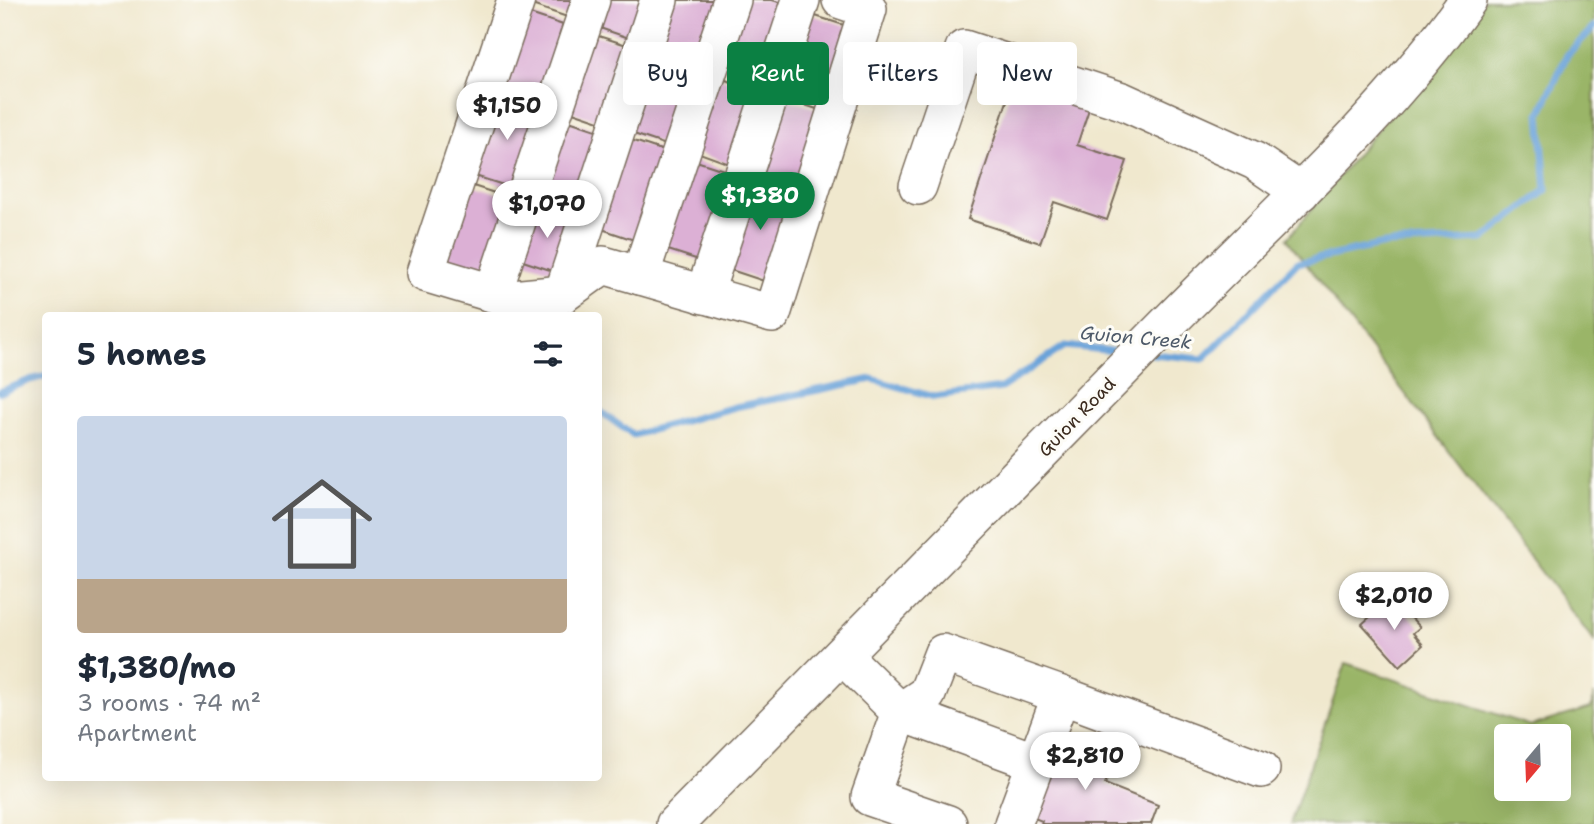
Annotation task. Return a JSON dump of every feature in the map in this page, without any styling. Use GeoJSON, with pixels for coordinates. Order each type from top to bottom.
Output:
{"type":"FeatureCollection","features":[{"type":"Feature","properties":{"kind":"street"},"geometry":{"type":"LineString","coordinates":[[516,0],[425,273],[512,299],[563,294],[603,265],[772,314],[868,9],[841,0]]}},
{"type":"Feature","properties":{"kind":"street"},"geometry":{"type":"LineString","coordinates":[[493,293],[591,0]]}},
{"type":"Feature","properties":{"kind":"street"},"geometry":{"type":"LineString","coordinates":[[563,294],[659,0]]}},
{"type":"Feature","properties":{"kind":"street"},"geometry":{"type":"LineString","coordinates":[[640,276],[732,0]]}},
{"type":"Feature","properties":{"kind":"street"},"geometry":{"type":"LineString","coordinates":[[704,295],[801,0]]}},
{"type":"Feature","properties":{"kind":"street","name":"Guion Road"},"geometry":{"type":"LineString","coordinates":[[675,824],[1165,326],[1301,192],[1404,82],[1468,0]]}},
{"type":"Feature","properties":{"kind":"street"},"geometry":{"type":"LineString","coordinates":[[918,186],[964,49],[1122,101],[1255,161],[1301,192]]}},
{"type":"Feature","properties":{"kind":"street"},"geometry":{"type":"LineString","coordinates":[[948,824],[870,797],[900,712],[927,694],[943,653],[1261,769]]}},
{"type":"Feature","properties":{"kind":"street"},"geometry":{"type":"LineString","coordinates":[[842,655],[900,712],[1036,762]]}},
{"type":"Feature","properties":{"kind":"street"},"geometry":{"type":"LineString","coordinates":[[1013,824],[1061,695]]}},
{"type":"Feature","properties":{"kind":"green space"},"geometry":{"type":"Polygon","coordinates":[[[1484,0],[1594,0],[1594,641],[1287,239],[1484,0]]]}},
{"type":"Feature","properties":{"kind":"green space"},"geometry":{"type":"Polygon","coordinates":[[[1346,663],[1525,724],[1494,724],[1494,802],[1572,802],[1572,724],[1538,724],[1591,708],[1594,694],[1594,824],[1290,824],[1346,663]]]}},
{"type":"Feature","properties":{"kind":"building"},"geometry":{"type":"Polygon","coordinates":[[[530,0],[579,0],[573,19],[529,4],[530,0]]]}},
{"type":"Feature","properties":{"kind":"building"},"geometry":{"type":"Polygon","coordinates":[[[599,0],[649,0],[635,40],[591,25],[599,0]]]}},
{"type":"Feature","properties":{"kind":"building"},"geometry":{"type":"Polygon","coordinates":[[[671,0],[721,0],[707,42],[657,42],[671,0]]]}},
{"type":"Feature","properties":{"kind":"building"},"geometry":{"type":"Polygon","coordinates":[[[742,0],[772,0],[789,5],[777,42],[728,42],[742,0]]]}},
{"type":"Feature","properties":{"kind":"building"},"geometry":{"type":"Polygon","coordinates":[[[527,13],[569,27],[543,103],[501,89],[527,13]]]}},
{"type":"Feature","properties":{"kind":"building"},"geometry":{"type":"Polygon","coordinates":[[[809,14],[853,28],[848,42],[843,42],[843,58],[829,100],[829,42],[800,42],[809,14]]]}},
{"type":"Feature","properties":{"kind":"building"},"geometry":{"type":"Polygon","coordinates":[[[589,33],[623,44],[623,78],[608,124],[564,109],[589,33]]]}},
{"type":"Feature","properties":{"kind":"building"},"geometry":{"type":"Polygon","coordinates":[[[727,45],[727,68],[720,66],[727,45]]]}},
{"type":"Feature","properties":{"kind":"building"},"geometry":{"type":"Polygon","coordinates":[[[719,78],[727,81],[727,105],[755,105],[735,166],[694,151],[710,105],[713,105],[719,78]]]}},
{"type":"Feature","properties":{"kind":"building"},"geometry":{"type":"Polygon","coordinates":[[[1077,95],[1092,100],[1077,145],[1127,161],[1107,220],[1054,202],[1040,243],[968,219],[1006,105],[1077,105],[1077,95]]]}},
{"type":"Feature","properties":{"kind":"building"},"geometry":{"type":"Polygon","coordinates":[[[497,96],[542,110],[516,189],[472,175],[497,96]]]}},
{"type":"Feature","properties":{"kind":"building"},"geometry":{"type":"Polygon","coordinates":[[[637,105],[686,105],[672,147],[628,132],[637,105]]]}},
{"type":"Feature","properties":{"kind":"building"},"geometry":{"type":"Polygon","coordinates":[[[778,105],[805,105],[823,111],[800,187],[757,174],[778,105]]]}},
{"type":"Feature","properties":{"kind":"building"},"geometry":{"type":"Polygon","coordinates":[[[560,118],[605,133],[580,211],[535,196],[560,118]]]}},
{"type":"Feature","properties":{"kind":"building"},"geometry":{"type":"Polygon","coordinates":[[[625,138],[670,153],[640,242],[596,227],[625,138]]]}},
{"type":"Feature","properties":{"kind":"building"},"geometry":{"type":"Polygon","coordinates":[[[687,158],[733,173],[705,262],[659,247],[687,158]]]}},
{"type":"Feature","properties":{"kind":"building"},"geometry":{"type":"Polygon","coordinates":[[[753,182],[795,196],[767,282],[725,268],[753,182]]]}},
{"type":"Feature","properties":{"kind":"building"},"geometry":{"type":"Polygon","coordinates":[[[470,185],[513,199],[489,274],[446,260],[470,185]]]}},
{"type":"Feature","properties":{"kind":"building"},"geometry":{"type":"Polygon","coordinates":[[[535,206],[577,221],[559,273],[517,259],[535,206]]]}},
{"type":"Feature","properties":{"kind":"building"},"geometry":{"type":"Polygon","coordinates":[[[1388,601],[1401,615],[1405,611],[1420,627],[1413,633],[1423,645],[1400,666],[1362,624],[1388,601]]]}},
{"type":"Feature","properties":{"kind":"building"},"geometry":{"type":"Polygon","coordinates":[[[1066,735],[1117,755],[1105,784],[1158,805],[1151,824],[1041,824],[1042,821],[1012,809],[1047,783],[1066,735]]]}},
{"type":"Feature","properties":{"kind":"waterway","name":"Guion Creek"},"geometry":{"type":"LineString","coordinates":[[1153,354],[1203,359],[1297,263],[1385,244],[1483,239],[1546,190],[1540,114],[1567,55],[1594,27]]}},
{"type":"Feature","properties":{"kind":"waterway","name":"Guion Creek"},"geometry":{"type":"LineString","coordinates":[[602,413],[633,435],[735,407],[872,379],[934,397],[1001,388],[1065,346],[1124,352]]}},
{"type":"Feature","properties":{"kind":"waterway","name":"Guion Creek"},"geometry":{"type":"LineString","coordinates":[[0,392],[42,377]]}}]}
